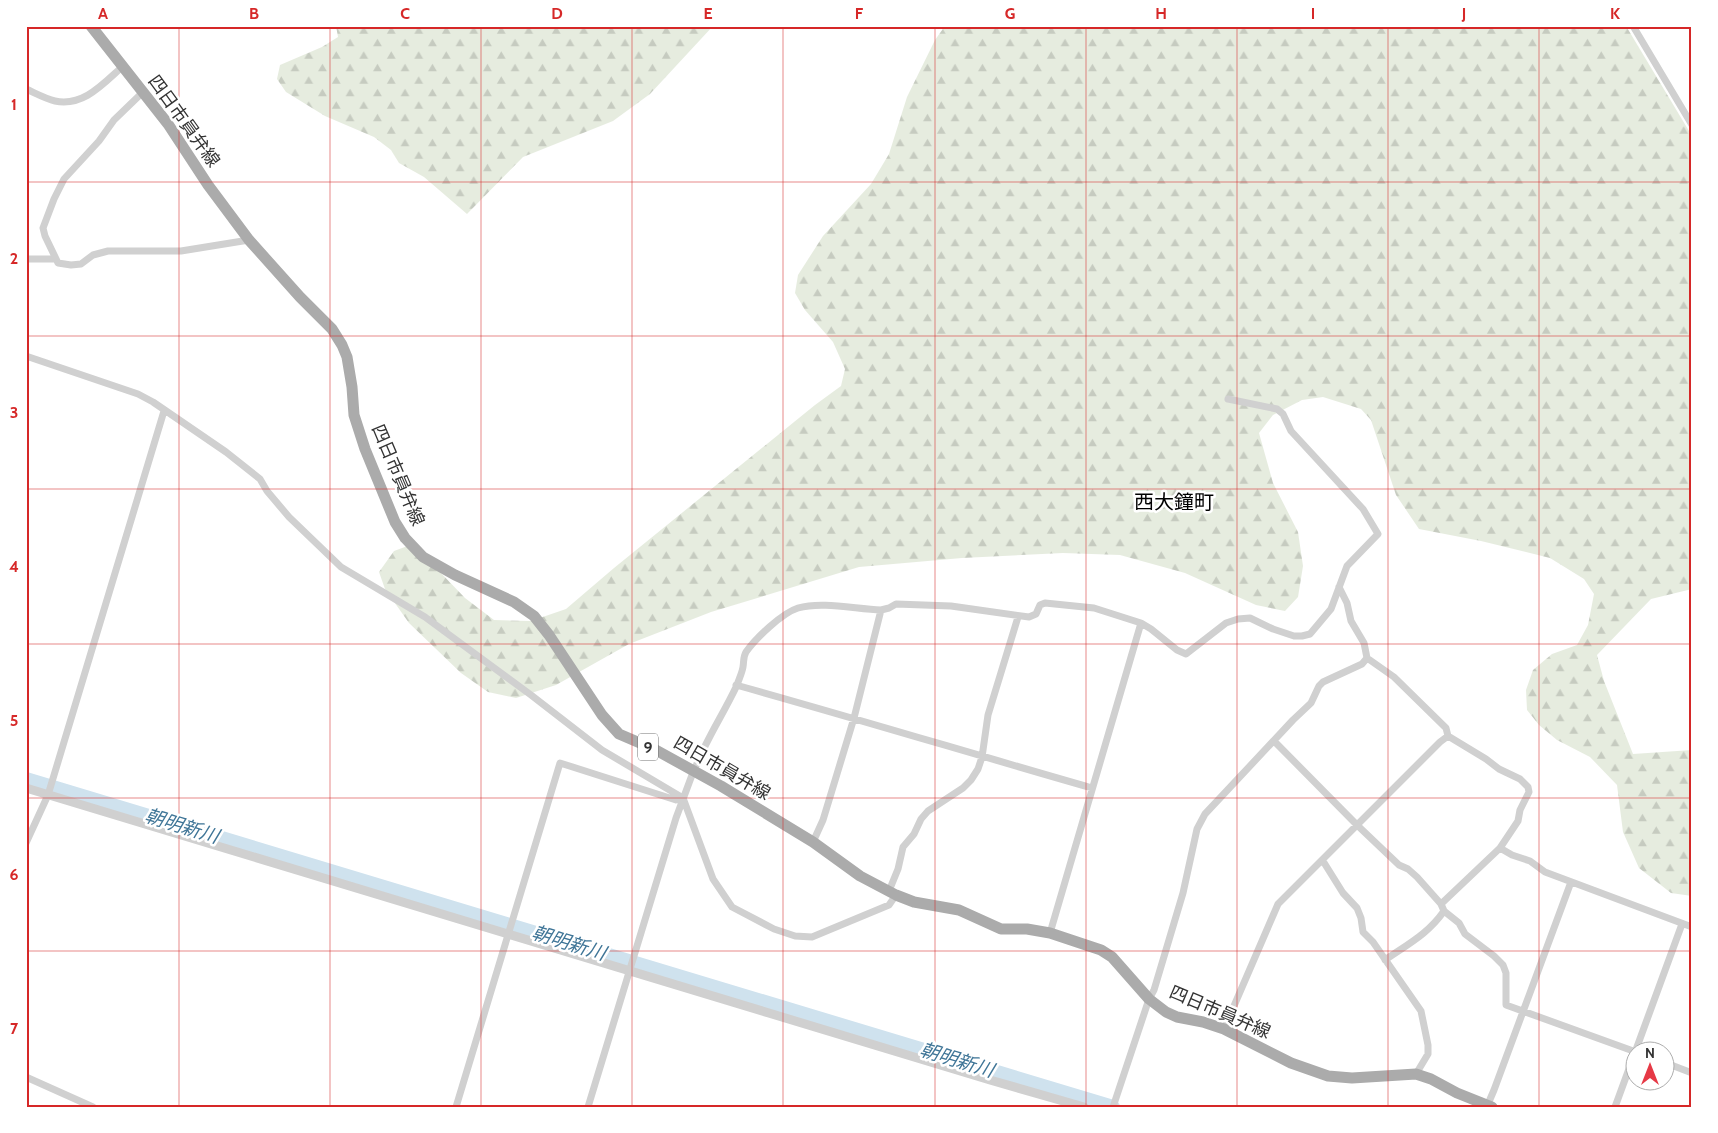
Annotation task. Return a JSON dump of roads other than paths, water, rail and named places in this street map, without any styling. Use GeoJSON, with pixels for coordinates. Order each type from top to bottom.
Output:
{"type":"FeatureCollection","features":[{"type":"Feature","properties":{"kind":"main road","name":"四日市員弁線"},"geometry":{"type":"LineString","coordinates":[[92,26],[168,124],[208,185],[250,240],[300,297],[332,329],[342,344],[352,387],[354,415],[364,449],[395,522],[405,538],[424,557],[455,575],[514,602],[534,616],[549,634],[602,715],[619,734],[654,749],[721,786],[813,842],[860,876],[892,893],[914,902],[959,910],[1000,929],[1027,929],[1050,932],[1101,950],[1112,957],[1149,999],[1166,1012],[1177,1017],[1203,1022],[1224,1029],[1291,1063],[1328,1076],[1352,1078],[1416,1074],[1490,1106]]}},
{"type":"Feature","properties":{"kind":"street"},"geometry":{"type":"LineString","coordinates":[[1633,26],[1692,124]]}},
{"type":"Feature","properties":{"kind":"street"},"geometry":{"type":"LineString","coordinates":[[26,89],[55,101],[71,103],[82,99],[122,67]]}},
{"type":"Feature","properties":{"kind":"street"},"geometry":{"type":"LineString","coordinates":[[143,92],[114,120],[64,179],[54,199],[43,228],[58,263],[81,264],[94,255],[108,251],[181,251],[250,240]]}},
{"type":"Feature","properties":{"kind":"street"},"geometry":{"type":"LineString","coordinates":[[26,259],[56,259]]}},
{"type":"Feature","properties":{"kind":"street"},"geometry":{"type":"LineString","coordinates":[[26,356],[138,394],[153,402],[226,452],[260,479],[267,491],[289,517],[341,567],[425,617],[602,750],[683,798],[712,879],[732,907],[774,929],[795,936],[812,937],[889,905],[903,847],[914,834],[928,811],[963,788],[978,769],[982,757],[988,715],[1018,617]]}},
{"type":"Feature","properties":{"kind":"street"},"geometry":{"type":"LineString","coordinates":[[721,786],[697,765],[705,744],[736,685],[743,666],[744,656],[748,650],[786,613],[798,608],[814,605],[881,610],[896,604],[951,606],[1018,617],[1029,617],[1036,614],[1040,605],[1045,603],[1094,608],[1141,623],[1177,650],[1186,654],[1226,623],[1238,619],[1250,618],[1294,636],[1310,634],[1331,609],[1347,566],[1378,534],[1363,509],[1292,431],[1283,414],[1277,409],[1228,399]]}},
{"type":"Feature","properties":{"kind":"street"},"geometry":{"type":"LineString","coordinates":[[26,843],[50,789],[164,411]]}},
{"type":"Feature","properties":{"kind":"street"},"geometry":{"type":"LineString","coordinates":[[1337,590],[1347,603],[1351,621],[1364,643],[1367,658],[1394,677],[1446,728],[1448,736],[1486,759],[1498,769],[1520,779],[1528,787],[1529,792],[1520,810],[1518,821],[1500,848],[1442,907],[1434,925],[1385,960]]}},
{"type":"Feature","properties":{"kind":"street"},"geometry":{"type":"LineString","coordinates":[[813,842],[823,820],[854,718],[881,610]]}},
{"type":"Feature","properties":{"kind":"street"},"geometry":{"type":"LineString","coordinates":[[1050,932],[1141,623]]}},
{"type":"Feature","properties":{"kind":"street"},"geometry":{"type":"LineString","coordinates":[[1114,1105],[1149,999],[1154,990],[1183,893],[1197,829],[1205,814],[1310,703],[1319,686],[1362,664],[1367,658]]}},
{"type":"Feature","properties":{"kind":"street"},"geometry":{"type":"LineString","coordinates":[[736,685],[1092,788]]}},
{"type":"Feature","properties":{"kind":"street"},"geometry":{"type":"LineString","coordinates":[[1224,1029],[1278,904],[1448,736]]}},
{"type":"Feature","properties":{"kind":"street"},"geometry":{"type":"LineString","coordinates":[[1274,742],[1399,865],[1408,869],[1417,877],[1459,924],[1465,934],[1494,956],[1502,965],[1506,974],[1506,1005],[1626,1049]]}},
{"type":"Feature","properties":{"kind":"street"},"geometry":{"type":"LineString","coordinates":[[456,1107],[560,764],[676,800],[683,798]]}},
{"type":"Feature","properties":{"kind":"street"},"geometry":{"type":"LineString","coordinates":[[588,1107],[683,798],[692,775]]}},
{"type":"Feature","properties":{"kind":"street"},"geometry":{"type":"LineString","coordinates":[[26,788],[50,789],[511,929],[990,1080],[1084,1107]]}},
{"type":"Feature","properties":{"kind":"street"},"geometry":{"type":"LineString","coordinates":[[1500,848],[1512,855],[1530,861],[1545,872],[1692,927]]}},
{"type":"Feature","properties":{"kind":"street"},"geometry":{"type":"LineString","coordinates":[[1323,861],[1343,893],[1357,908],[1363,932],[1373,942],[1421,1011],[1428,1054],[1416,1074]]}},
{"type":"Feature","properties":{"kind":"street"},"geometry":{"type":"LineString","coordinates":[[1490,1106],[1494,1090],[1571,882]]}},
{"type":"Feature","properties":{"kind":"street"},"geometry":{"type":"LineString","coordinates":[[1639,1040],[1682,924]]}},
{"type":"Feature","properties":{"kind":"street"},"geometry":{"type":"LineString","coordinates":[[1676,1067],[1692,1073]]}},
{"type":"Feature","properties":{"kind":"street"},"geometry":{"type":"LineString","coordinates":[[26,1077],[93,1107]]}},
{"type":"Feature","properties":{"kind":"street"},"geometry":{"type":"LineString","coordinates":[[1615,1107],[1626,1077]]}},
{"type":"Feature","properties":{"kind":"waterway","name":"朝明新川"},"geometry":{"type":"LineString","coordinates":[[26,779],[1113,1107]]}},
{"type":"Feature","properties":{"kind":"district","name":"西大鐘町"},"geometry":{"type":"Point","coordinates":[1174,502]}}]}
